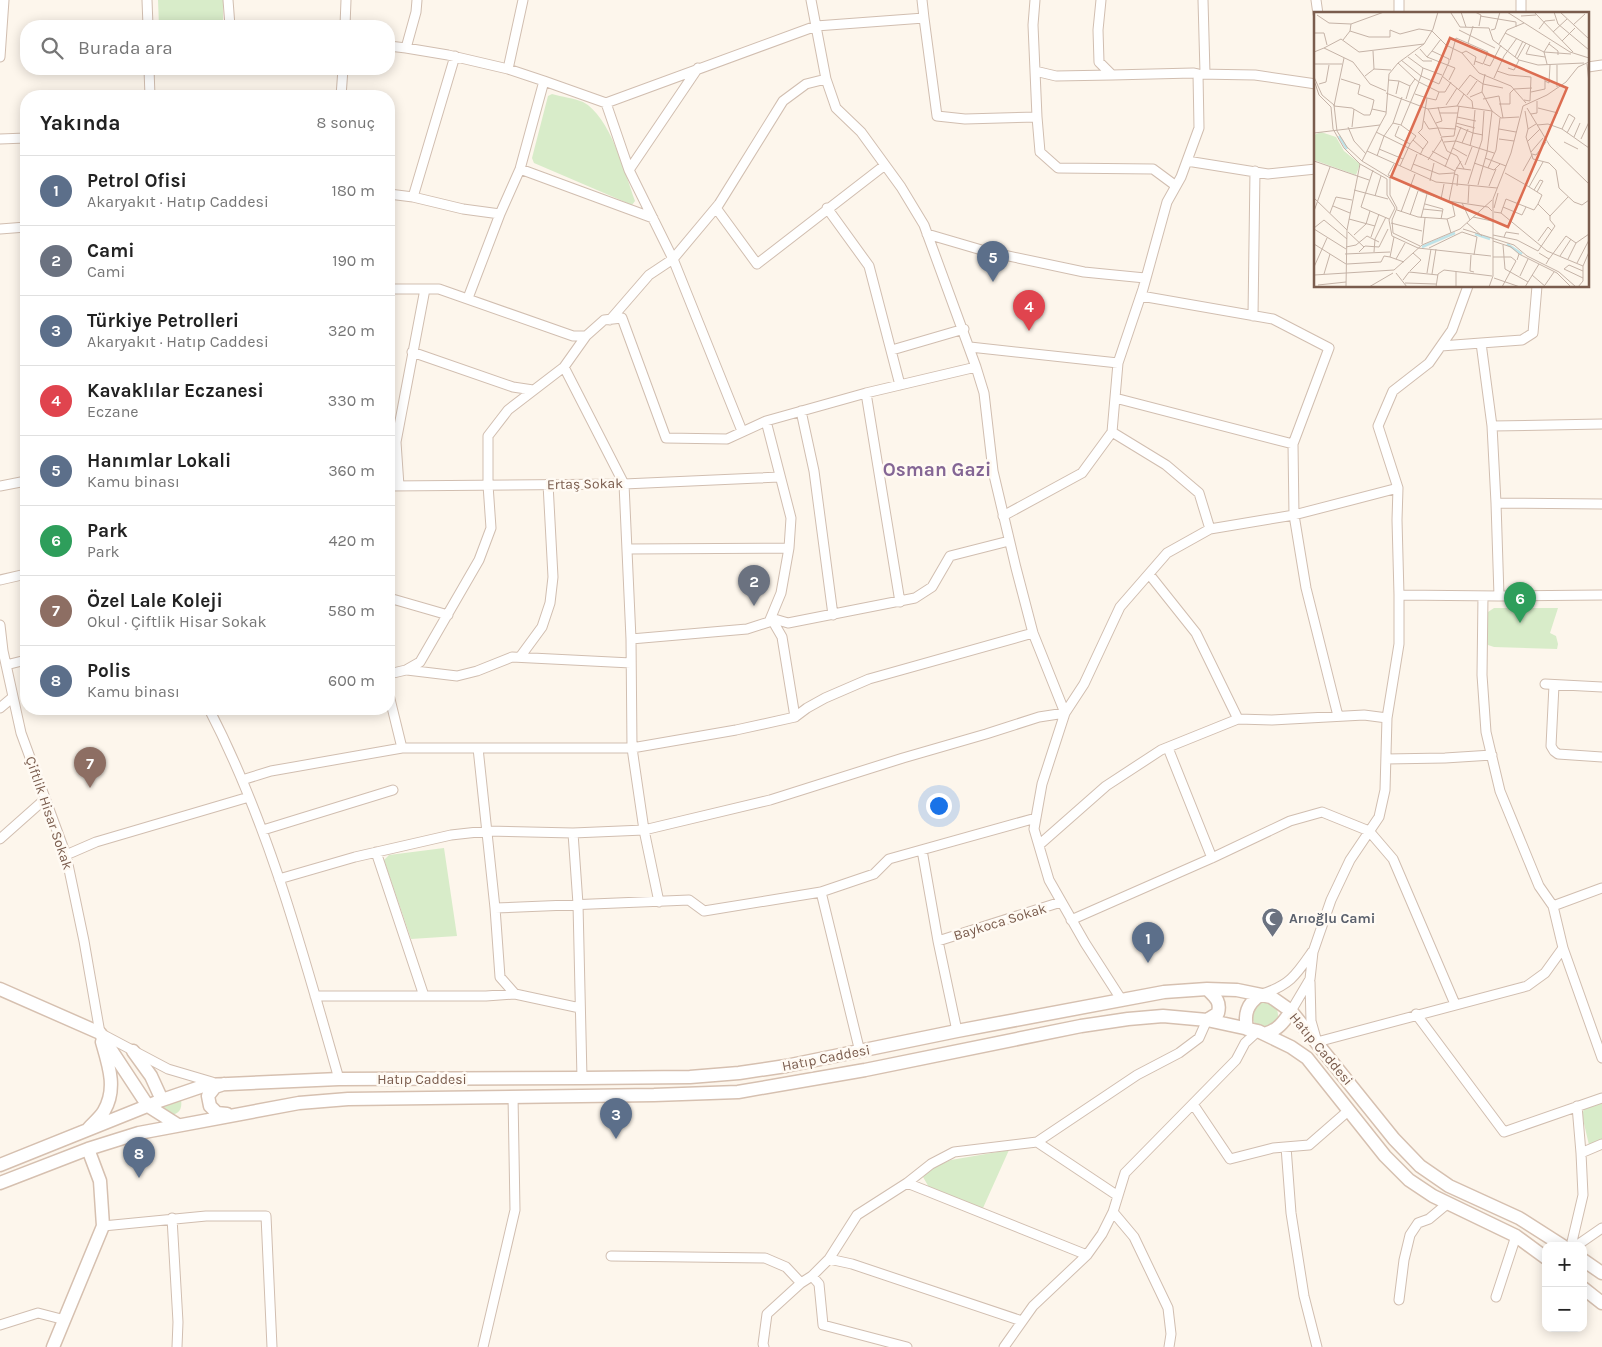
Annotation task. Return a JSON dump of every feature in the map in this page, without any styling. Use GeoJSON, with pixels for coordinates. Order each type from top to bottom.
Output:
{"type":"FeatureCollection","features":[{"type":"Feature","properties":{"kind":"main road"},"geometry":{"type":"LineString","coordinates":[[0,989],[100,1033],[148,1106],[178,1125]]}},
{"type":"Feature","properties":{"kind":"main road"},"geometry":{"type":"LineString","coordinates":[[1207,990],[1216,997],[1220,1005],[1218,1013],[1207,1020]]}},
{"type":"Feature","properties":{"kind":"main road","name":"Hatıp Caddesi"},"geometry":{"type":"LineString","coordinates":[[0,1165],[162,1100],[206,1085],[339,1079],[690,1077],[739,1073],[860,1052],[1121,999],[1164,992],[1237,990],[1271,997],[1291,1011],[1394,1140],[1420,1166],[1449,1186],[1519,1218],[1557,1242]]}},
{"type":"Feature","properties":{"kind":"main road"},"geometry":{"type":"LineString","coordinates":[[1260,995],[1249,1004],[1246,1011],[1256,1032],[1275,1031],[1291,1011]]}},
{"type":"Feature","properties":{"kind":"main road","name":"Hatıp Caddesi"},"geometry":{"type":"LineString","coordinates":[[0,1183],[119,1138],[299,1103],[348,1099],[738,1092],[855,1072],[1082,1026],[1128,1018],[1163,1016],[1207,1020],[1256,1032],[1291,1047],[1307,1058],[1385,1156],[1409,1180],[1432,1196],[1516,1236],[1542,1255]]}},
{"type":"Feature","properties":{"kind":"main road"},"geometry":{"type":"LineString","coordinates":[[86,1130],[103,1112],[110,1096],[111,1074],[100,1033]]}},
{"type":"Feature","properties":{"kind":"main road"},"geometry":{"type":"LineString","coordinates":[[133,1051],[150,1076],[162,1100]]}},
{"type":"Feature","properties":{"kind":"main road"},"geometry":{"type":"LineString","coordinates":[[222,1083],[215,1087],[208,1096],[210,1106],[217,1113],[231,1115]]}},
{"type":"Feature","properties":{"kind":"main road"},"geometry":{"type":"LineString","coordinates":[[53,1347],[103,1226],[100,1181],[88,1149]]}},
{"type":"Feature","properties":{"kind":"main road"},"geometry":{"type":"LineString","coordinates":[[1587,1263],[1602,1273]]}},
{"type":"Feature","properties":{"kind":"main road"},"geometry":{"type":"LineString","coordinates":[[1587,1291],[1602,1303]]}},
{"type":"Feature","properties":{"kind":"street"},"geometry":{"type":"LineString","coordinates":[[0,57],[4,0]]}},
{"type":"Feature","properties":{"kind":"street"},"geometry":{"type":"LineString","coordinates":[[147,0],[148,20]]}},
{"type":"Feature","properties":{"kind":"street"},"geometry":{"type":"LineString","coordinates":[[228,0],[230,20]]}},
{"type":"Feature","properties":{"kind":"street"},"geometry":{"type":"LineString","coordinates":[[345,20],[346,0]]}},
{"type":"Feature","properties":{"kind":"street"},"geometry":{"type":"LineString","coordinates":[[406,48],[416,12],[416,0]]}},
{"type":"Feature","properties":{"kind":"street"},"geometry":{"type":"LineString","coordinates":[[508,69],[523,0]]}},
{"type":"Feature","properties":{"kind":"street"},"geometry":{"type":"LineString","coordinates":[[811,0],[826,79],[836,108],[861,132],[901,187],[924,225],[964,329],[984,392],[993,471],[1033,633],[1065,712]]}},
{"type":"Feature","properties":{"kind":"street"},"geometry":{"type":"LineString","coordinates":[[922,0],[937,116],[966,119],[1037,117]]}},
{"type":"Feature","properties":{"kind":"street"},"geometry":{"type":"LineString","coordinates":[[1035,0],[1033,25],[1040,152],[1058,168],[1153,170],[1176,186]]}},
{"type":"Feature","properties":{"kind":"street"},"geometry":{"type":"LineString","coordinates":[[1101,0],[1098,30],[1099,62],[1112,75]]}},
{"type":"Feature","properties":{"kind":"street"},"geometry":{"type":"LineString","coordinates":[[1003,516],[1082,473],[1112,432],[1118,364],[1141,296],[1166,202],[1176,186],[1199,128],[1203,0]]}},
{"type":"Feature","properties":{"kind":"street"},"geometry":{"type":"LineString","coordinates":[[395,47],[455,56],[508,69],[606,103],[816,26],[924,18]]}},
{"type":"Feature","properties":{"kind":"street"},"geometry":{"type":"LineString","coordinates":[[413,197],[455,56]]}},
{"type":"Feature","properties":{"kind":"street"},"geometry":{"type":"LineString","coordinates":[[629,170],[698,68]]}},
{"type":"Feature","properties":{"kind":"street"},"geometry":{"type":"LineString","coordinates":[[1035,71],[1056,76],[1193,73],[1255,75],[1314,84]]}},
{"type":"Feature","properties":{"kind":"street"},"geometry":{"type":"LineString","coordinates":[[150,75],[150,90]]}},
{"type":"Feature","properties":{"kind":"street"},"geometry":{"type":"LineString","coordinates":[[342,90],[343,75]]}},
{"type":"Feature","properties":{"kind":"street"},"geometry":{"type":"LineString","coordinates":[[610,320],[649,274],[673,259],[716,208],[783,101],[806,84],[826,79]]}},
{"type":"Feature","properties":{"kind":"street"},"geometry":{"type":"LineString","coordinates":[[468,298],[500,214],[520,169],[544,81]]}},
{"type":"Feature","properties":{"kind":"street"},"geometry":{"type":"LineString","coordinates":[[606,103],[629,170],[673,259],[742,431]]}},
{"type":"Feature","properties":{"kind":"street"},"geometry":{"type":"LineString","coordinates":[[0,139],[20,138]]}},
{"type":"Feature","properties":{"kind":"street"},"geometry":{"type":"LineString","coordinates":[[1186,161],[1268,174],[1314,169]]}},
{"type":"Feature","properties":{"kind":"street"},"geometry":{"type":"LineString","coordinates":[[716,208],[757,264],[885,165]]}},
{"type":"Feature","properties":{"kind":"street"},"geometry":{"type":"LineString","coordinates":[[520,169],[653,218]]}},
{"type":"Feature","properties":{"kind":"street"},"geometry":{"type":"LineString","coordinates":[[1253,316],[1254,172]]}},
{"type":"Feature","properties":{"kind":"street"},"geometry":{"type":"LineString","coordinates":[[395,195],[463,209],[500,214]]}},
{"type":"Feature","properties":{"kind":"street"},"geometry":{"type":"LineString","coordinates":[[827,208],[869,266],[900,385]]}},
{"type":"Feature","properties":{"kind":"street"},"geometry":{"type":"LineString","coordinates":[[0,229],[20,227]]}},
{"type":"Feature","properties":{"kind":"street"},"geometry":{"type":"LineString","coordinates":[[928,234],[985,251],[1084,272],[1145,278]]}},
{"type":"Feature","properties":{"kind":"street"},"geometry":{"type":"LineString","coordinates":[[395,288],[439,289],[573,336],[586,336]]}},
{"type":"Feature","properties":{"kind":"street"},"geometry":{"type":"LineString","coordinates":[[1260,995],[1280,988],[1298,973],[1312,952],[1331,900],[1350,860],[1379,817],[1385,790],[1387,718],[1399,644],[1399,595],[1398,488],[1378,426],[1393,391],[1429,363],[1452,330],[1467,288]]}},
{"type":"Feature","properties":{"kind":"street"},"geometry":{"type":"LineString","coordinates":[[1441,346],[1522,340],[1533,333],[1537,288]]}},
{"type":"Feature","properties":{"kind":"street"},"geometry":{"type":"LineString","coordinates":[[399,486],[396,442],[425,289]]}},
{"type":"Feature","properties":{"kind":"street"},"geometry":{"type":"LineString","coordinates":[[1141,296],[1273,319],[1329,348],[1293,444],[1294,514],[1306,588],[1338,716]]}},
{"type":"Feature","properties":{"kind":"street"},"geometry":{"type":"LineString","coordinates":[[395,673],[406,670],[420,662],[479,560],[491,528],[488,485],[488,436],[508,410],[564,366],[586,336],[604,320],[622,318],[666,438],[727,438],[766,421],[801,411],[866,393],[976,367]]}},
{"type":"Feature","properties":{"kind":"street"},"geometry":{"type":"LineString","coordinates":[[892,350],[964,329]]}},
{"type":"Feature","properties":{"kind":"street"},"geometry":{"type":"LineString","coordinates":[[1481,343],[1492,426],[1499,596]]}},
{"type":"Feature","properties":{"kind":"street"},"geometry":{"type":"LineString","coordinates":[[970,347],[1118,364]]}},
{"type":"Feature","properties":{"kind":"street"},"geometry":{"type":"LineString","coordinates":[[412,352],[513,387],[533,390]]}},
{"type":"Feature","properties":{"kind":"street"},"geometry":{"type":"LineString","coordinates":[[564,366],[624,484],[631,663],[632,748],[644,830],[659,902]]}},
{"type":"Feature","properties":{"kind":"street"},"geometry":{"type":"LineString","coordinates":[[866,393],[900,602]]}},
{"type":"Feature","properties":{"kind":"street"},"geometry":{"type":"LineString","coordinates":[[1115,398],[1293,444]]}},
{"type":"Feature","properties":{"kind":"street"},"geometry":{"type":"LineString","coordinates":[[801,411],[814,471],[832,615]]}},
{"type":"Feature","properties":{"kind":"street"},"geometry":{"type":"LineString","coordinates":[[630,639],[747,629],[769,622],[781,593],[789,548],[791,518],[766,421]]}},
{"type":"Feature","properties":{"kind":"street"},"geometry":{"type":"LineString","coordinates":[[1492,426],[1602,424]]}},
{"type":"Feature","properties":{"kind":"street"},"geometry":{"type":"LineString","coordinates":[[1112,432],[1166,465],[1199,493],[1210,529]]}},
{"type":"Feature","properties":{"kind":"street","name":"Ertaş Sokak"},"geometry":{"type":"LineString","coordinates":[[395,486],[624,484],[780,477]]}},
{"type":"Feature","properties":{"kind":"street"},"geometry":{"type":"LineString","coordinates":[[0,486],[20,482]]}},
{"type":"Feature","properties":{"kind":"street"},"geometry":{"type":"LineString","coordinates":[[520,657],[542,627],[550,603],[553,577],[548,484]]}},
{"type":"Feature","properties":{"kind":"street"},"geometry":{"type":"LineString","coordinates":[[1121,999],[1071,920],[1049,880],[1034,829],[1042,784],[1065,712],[1084,684],[1120,607],[1167,553],[1210,529],[1294,514],[1398,488]]}},
{"type":"Feature","properties":{"kind":"street"},"geometry":{"type":"LineString","coordinates":[[1496,502],[1602,504]]}},
{"type":"Feature","properties":{"kind":"street"},"geometry":{"type":"LineString","coordinates":[[771,618],[788,623],[915,598],[932,587],[950,556],[1009,541]]}},
{"type":"Feature","properties":{"kind":"street"},"geometry":{"type":"LineString","coordinates":[[627,549],[789,548]]}},
{"type":"Feature","properties":{"kind":"street"},"geometry":{"type":"LineString","coordinates":[[1149,574],[1196,633],[1238,719]]}},
{"type":"Feature","properties":{"kind":"street"},"geometry":{"type":"LineString","coordinates":[[0,580],[20,575]]}},
{"type":"Feature","properties":{"kind":"street"},"geometry":{"type":"LineString","coordinates":[[1399,595],[1602,595]]}},
{"type":"Feature","properties":{"kind":"street"},"geometry":{"type":"LineString","coordinates":[[1483,596],[1482,675],[1486,732],[1500,791],[1539,886],[1553,906],[1563,948],[1602,1058]]}},
{"type":"Feature","properties":{"kind":"street"},"geometry":{"type":"LineString","coordinates":[[395,600],[448,615]]}},
{"type":"Feature","properties":{"kind":"street"},"geometry":{"type":"LineString","coordinates":[[771,618],[782,637],[795,717]]}},
{"type":"Feature","properties":{"kind":"street","name":"Çiftlik Hisar Sokak"},"geometry":{"type":"LineString","coordinates":[[0,625],[6,665],[21,733],[66,854],[100,1033]]}},
{"type":"Feature","properties":{"kind":"street"},"geometry":{"type":"LineString","coordinates":[[242,780],[271,771],[402,748],[632,748],[736,730],[795,717],[825,698],[869,679],[1033,633]]}},
{"type":"Feature","properties":{"kind":"street"},"geometry":{"type":"LineString","coordinates":[[406,670],[457,676],[477,671],[512,657],[631,663]]}},
{"type":"Feature","properties":{"kind":"street"},"geometry":{"type":"LineString","coordinates":[[6,665],[20,662]]}},
{"type":"Feature","properties":{"kind":"street"},"geometry":{"type":"LineString","coordinates":[[1602,687],[1550,684],[1551,746],[1554,751],[1558,754],[1602,757]]}},
{"type":"Feature","properties":{"kind":"street"},"geometry":{"type":"LineString","coordinates":[[0,708],[13,697]]}},
{"type":"Feature","properties":{"kind":"street"},"geometry":{"type":"LineString","coordinates":[[279,879],[376,852],[451,835],[487,831],[573,833],[644,830],[770,800],[1039,717],[1065,712]]}},
{"type":"Feature","properties":{"kind":"street"},"geometry":{"type":"LineString","coordinates":[[211,715],[242,780],[262,830],[279,879],[339,1079]]}},
{"type":"Feature","properties":{"kind":"street"},"geometry":{"type":"LineString","coordinates":[[394,715],[402,748]]}},
{"type":"Feature","properties":{"kind":"street"},"geometry":{"type":"LineString","coordinates":[[1039,845],[1106,786],[1168,748],[1238,719],[1272,720],[1364,715],[1387,718]]}},
{"type":"Feature","properties":{"kind":"street"},"geometry":{"type":"LineString","coordinates":[[478,748],[495,908],[500,977],[515,994]]}},
{"type":"Feature","properties":{"kind":"street"},"geometry":{"type":"LineString","coordinates":[[1168,748],[1212,858]]}},
{"type":"Feature","properties":{"kind":"street"},"geometry":{"type":"LineString","coordinates":[[1386,759],[1492,755]]}},
{"type":"Feature","properties":{"kind":"street"},"geometry":{"type":"LineString","coordinates":[[262,830],[394,790]]}},
{"type":"Feature","properties":{"kind":"street"},"geometry":{"type":"LineString","coordinates":[[66,854],[96,842],[249,797]]}},
{"type":"Feature","properties":{"kind":"street"},"geometry":{"type":"LineString","coordinates":[[0,839],[45,799]]}},
{"type":"Feature","properties":{"kind":"street"},"geometry":{"type":"LineString","coordinates":[[1071,920],[1212,858],[1290,821],[1322,812],[1369,831],[1394,859],[1455,1004]]}},
{"type":"Feature","properties":{"kind":"street"},"geometry":{"type":"LineString","coordinates":[[495,908],[689,900],[704,911],[821,892],[874,874],[889,859],[1036,818]]}},
{"type":"Feature","properties":{"kind":"street"},"geometry":{"type":"LineString","coordinates":[[573,833],[578,904],[582,1078]]}},
{"type":"Feature","properties":{"kind":"street"},"geometry":{"type":"LineString","coordinates":[[922,850],[938,941],[957,1031]]}},
{"type":"Feature","properties":{"kind":"street"},"geometry":{"type":"LineString","coordinates":[[376,852],[424,996]]}},
{"type":"Feature","properties":{"kind":"street"},"geometry":{"type":"LineString","coordinates":[[1553,906],[1602,888]]}},
{"type":"Feature","properties":{"kind":"street"},"geometry":{"type":"LineString","coordinates":[[821,892],[860,1052]]}},
{"type":"Feature","properties":{"kind":"street","name":"Baykoca Sokak"},"geometry":{"type":"LineString","coordinates":[[938,941],[1061,902]]}},
{"type":"Feature","properties":{"kind":"street"},"geometry":{"type":"LineString","coordinates":[[1312,952],[1310,978],[1311,1021],[1317,1042],[1416,1014],[1527,986],[1545,973],[1563,948]]}},
{"type":"Feature","properties":{"kind":"street"},"geometry":{"type":"LineString","coordinates":[[1291,1011],[1310,978]]}},
{"type":"Feature","properties":{"kind":"street"},"geometry":{"type":"LineString","coordinates":[[315,996],[515,994],[580,1008]]}},
{"type":"Feature","properties":{"kind":"street"},"geometry":{"type":"LineString","coordinates":[[1416,1014],[1504,1132],[1602,1098]]}},
{"type":"Feature","properties":{"kind":"street"},"geometry":{"type":"LineString","coordinates":[[764,1347],[767,1314],[829,1259],[857,1215],[931,1164],[954,1152],[1037,1142],[1138,1075],[1179,1053],[1199,1038],[1207,1020]]}},
{"type":"Feature","properties":{"kind":"street"},"geometry":{"type":"LineString","coordinates":[[1004,1347],[1032,1306],[1087,1255],[1102,1234],[1113,1212],[1125,1173],[1236,1060],[1244,1043],[1256,1032]]}},
{"type":"Feature","properties":{"kind":"street"},"geometry":{"type":"LineString","coordinates":[[100,1033],[168,1069],[222,1083]]}},
{"type":"Feature","properties":{"kind":"street"},"geometry":{"type":"LineString","coordinates":[[483,1347],[515,1210],[513,1096]]}},
{"type":"Feature","properties":{"kind":"street"},"geometry":{"type":"LineString","coordinates":[[1193,1104],[1230,1159],[1273,1148],[1309,1145],[1348,1111]]}},
{"type":"Feature","properties":{"kind":"street"},"geometry":{"type":"LineString","coordinates":[[1572,1242],[1583,1195],[1577,1106]]}},
{"type":"Feature","properties":{"kind":"street"},"geometry":{"type":"LineString","coordinates":[[1037,1142],[1118,1196]]}},
{"type":"Feature","properties":{"kind":"street"},"geometry":{"type":"LineString","coordinates":[[1581,1153],[1602,1144]]}},
{"type":"Feature","properties":{"kind":"street"},"geometry":{"type":"LineString","coordinates":[[1286,1147],[1291,1213],[1304,1296],[1317,1347]]}},
{"type":"Feature","properties":{"kind":"street"},"geometry":{"type":"LineString","coordinates":[[907,1182],[1087,1255]]}},
{"type":"Feature","properties":{"kind":"street"},"geometry":{"type":"LineString","coordinates":[[1399,1300],[1404,1260],[1410,1234],[1418,1224],[1448,1204]]}},
{"type":"Feature","properties":{"kind":"street"},"geometry":{"type":"LineString","coordinates":[[1113,1212],[1134,1237],[1168,1308],[1171,1334],[1169,1347]]}},
{"type":"Feature","properties":{"kind":"street"},"geometry":{"type":"LineString","coordinates":[[103,1226],[172,1218],[266,1216],[272,1347]]}},
{"type":"Feature","properties":{"kind":"street"},"geometry":{"type":"LineString","coordinates":[[172,1218],[178,1322],[177,1347]]}},
{"type":"Feature","properties":{"kind":"street"},"geometry":{"type":"LineString","coordinates":[[1582,1242],[1602,1228]]}},
{"type":"Feature","properties":{"kind":"street"},"geometry":{"type":"LineString","coordinates":[[1496,1297],[1516,1236]]}},
{"type":"Feature","properties":{"kind":"street"},"geometry":{"type":"LineString","coordinates":[[611,1256],[765,1258],[786,1267],[801,1283]]}},
{"type":"Feature","properties":{"kind":"street"},"geometry":{"type":"LineString","coordinates":[[829,1259],[852,1264],[1022,1321]]}},
{"type":"Feature","properties":{"kind":"street"},"geometry":{"type":"LineString","coordinates":[[812,1276],[819,1284],[823,1325],[907,1347]]}},
{"type":"Feature","properties":{"kind":"street"},"geometry":{"type":"LineString","coordinates":[[0,1325],[38,1313],[65,1320]]}},
{"type":"Feature","properties":{"kind":"green space"},"geometry":{"type":"Polygon","coordinates":[[[158,0],[223,0],[223,20],[159,20],[158,0]]]}},
{"type":"Feature","properties":{"kind":"green space"},"geometry":{"type":"Polygon","coordinates":[[[552,94],[583,102],[593,109],[601,119],[609,132],[621,161],[635,201],[632,205],[534,163],[532,158],[548,96],[552,94]]]}},
{"type":"Feature","properties":{"kind":"green space"},"geometry":{"type":"Polygon","coordinates":[[[1494,608],[1558,608],[1550,633],[1556,636],[1557,649],[1494,647],[1488,645],[1486,640],[1488,612],[1494,608]]]}},
{"type":"Feature","properties":{"kind":"green space"},"geometry":{"type":"Polygon","coordinates":[[[444,848],[457,936],[411,939],[384,860],[389,855],[444,848]]]}},
{"type":"Feature","properties":{"kind":"green space"},"geometry":{"type":"Polygon","coordinates":[[[1265,1002],[1274,1006],[1278,1015],[1274,1024],[1265,1028],[1256,1024],[1252,1015],[1256,1006],[1265,1002]]]}},
{"type":"Feature","properties":{"kind":"green space"},"geometry":{"type":"Polygon","coordinates":[[[181,1100],[180,1110],[175,1114],[168,1115],[164,1115],[158,1102],[181,1100]]]}},
{"type":"Feature","properties":{"kind":"green space"},"geometry":{"type":"Polygon","coordinates":[[[1602,1102],[1602,1139],[1589,1145],[1582,1115],[1584,1109],[1602,1102]]]}},
{"type":"Feature","properties":{"kind":"green space"},"geometry":{"type":"Polygon","coordinates":[[[1009,1150],[983,1208],[930,1189],[923,1177],[934,1167],[951,1160],[1009,1150]]]}},
{"type":"Feature","properties":{"kind":"place","name":"Hanımlar Lokali"},"geometry":{"type":"Point","coordinates":[993,282]}},
{"type":"Feature","properties":{"kind":"place","name":"Kavaklılar Eczanesi"},"geometry":{"type":"Point","coordinates":[1029,331]}},
{"type":"Feature","properties":{"kind":"place","name":"Cami"},"geometry":{"type":"Point","coordinates":[754,606]}},
{"type":"Feature","properties":{"kind":"place","name":"Park"},"geometry":{"type":"Point","coordinates":[1520,623]}},
{"type":"Feature","properties":{"kind":"place","name":"Özel Lale Koleji"},"geometry":{"type":"Point","coordinates":[90,788]}},
{"type":"Feature","properties":{"kind":"place","name":"Arıoğlu Cami"},"geometry":{"type":"Point","coordinates":[1273,937]}},
{"type":"Feature","properties":{"kind":"place","name":"Petrol Ofisi"},"geometry":{"type":"Point","coordinates":[1148,963]}},
{"type":"Feature","properties":{"kind":"place","name":"Türkiye Petrolleri"},"geometry":{"type":"Point","coordinates":[616,1139]}},
{"type":"Feature","properties":{"kind":"place","name":"Polis"},"geometry":{"type":"Point","coordinates":[139,1178]}},
{"type":"Feature","properties":{"kind":"district","name":"Osman Gazi"},"geometry":{"type":"Point","coordinates":[937,470]}}]}
